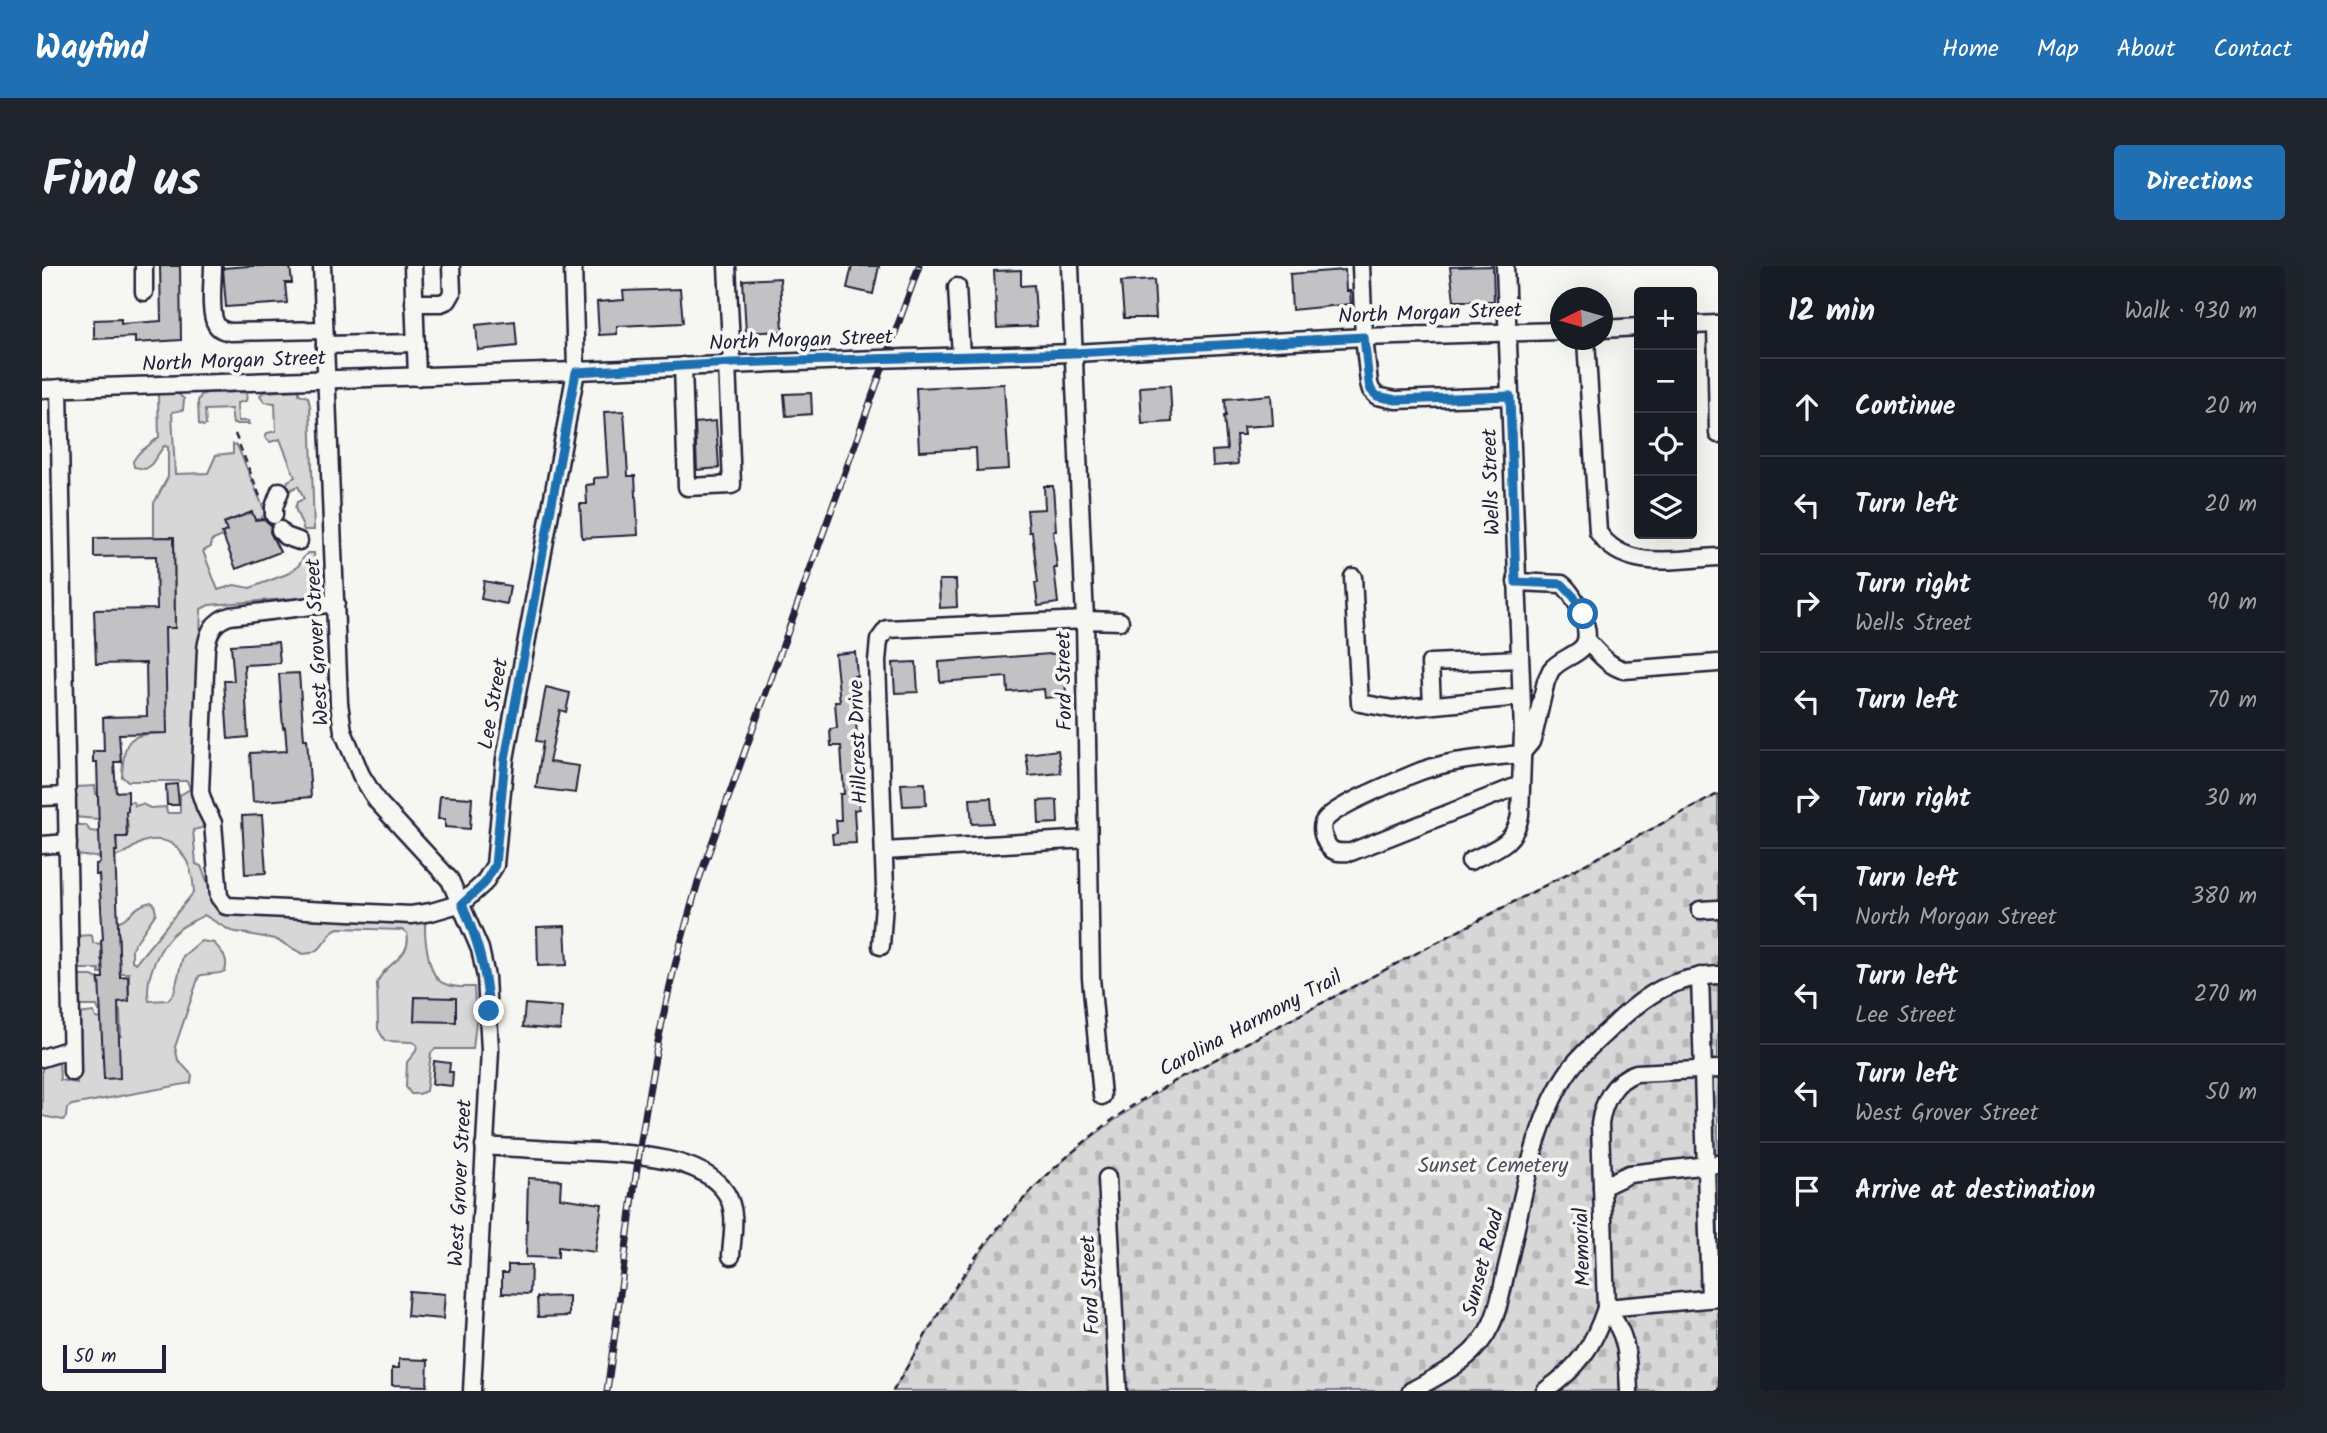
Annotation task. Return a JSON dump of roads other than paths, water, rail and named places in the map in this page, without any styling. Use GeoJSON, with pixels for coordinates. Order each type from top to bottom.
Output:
{"type":"FeatureCollection","features":[{"type":"Feature","properties":{"kind":"street"},"geometry":{"type":"LineString","coordinates":[[144,266],[144,292]]}},
{"type":"Feature","properties":{"kind":"street"},"geometry":{"type":"LineString","coordinates":[[213,266],[213,313],[220,330],[416,343]]}},
{"type":"Feature","properties":{"kind":"street","name":"West Grover Street"},"geometry":{"type":"LineString","coordinates":[[321,266],[343,731],[349,749],[377,801],[450,880],[480,949],[487,979],[490,1050],[472,1391]]}},
{"type":"Feature","properties":{"kind":"street"},"geometry":{"type":"LineString","coordinates":[[413,266],[417,377]]}},
{"type":"Feature","properties":{"kind":"street"},"geometry":{"type":"LineString","coordinates":[[414,303],[440,303],[448,300],[452,293],[451,266]]}},
{"type":"Feature","properties":{"kind":"street","name":"Lee Street"},"geometry":{"type":"LineString","coordinates":[[462,904],[484,884],[495,865],[505,759],[576,372],[573,266]]}},
{"type":"Feature","properties":{"kind":"street"},"geometry":{"type":"LineString","coordinates":[[683,366],[687,487],[732,485],[727,266]]}},
{"type":"Feature","properties":{"kind":"street","name":"Ford Street"},"geometry":{"type":"LineString","coordinates":[[1070,266],[1085,620],[1091,978],[1101,1096]]}},
{"type":"Feature","properties":{"kind":"street"},"geometry":{"type":"LineString","coordinates":[[1361,266],[1369,383],[1377,396],[1396,400],[1510,396]]}},
{"type":"Feature","properties":{"kind":"street","name":"Wells Street"},"geometry":{"type":"LineString","coordinates":[[1469,861],[1506,843],[1518,827],[1520,815],[1519,659],[1509,333],[1504,266]]}},
{"type":"Feature","properties":{"kind":"street"},"geometry":{"type":"LineString","coordinates":[[957,287],[961,356]]}},
{"type":"Feature","properties":{"kind":"street"},"geometry":{"type":"LineString","coordinates":[[1697,325],[1717,324],[1718,434]]}},
{"type":"Feature","properties":{"kind":"street"},"geometry":{"type":"LineString","coordinates":[[1613,328],[1634,327]]}},
{"type":"Feature","properties":{"kind":"street","name":"North Morgan Street"},"geometry":{"type":"LineString","coordinates":[[42,389],[1074,353],[1364,337],[1550,331]]}},
{"type":"Feature","properties":{"kind":"street"},"geometry":{"type":"LineString","coordinates":[[1587,350],[1598,532],[1602,540],[1616,551],[1634,558],[1649,560],[1718,557]]}},
{"type":"Feature","properties":{"kind":"street"},"geometry":{"type":"LineString","coordinates":[[59,388],[72,1072]]}},
{"type":"Feature","properties":{"kind":"street"},"geometry":{"type":"LineString","coordinates":[[280,491],[273,517],[285,536],[299,541]]}},
{"type":"Feature","properties":{"kind":"street"},"geometry":{"type":"LineString","coordinates":[[1353,577],[1360,702],[1393,709],[1520,696]]}},
{"type":"Feature","properties":{"kind":"street"},"geometry":{"type":"LineString","coordinates":[[1516,582],[1559,582],[1568,588],[1583,614],[1587,641],[1609,663],[1624,670],[1718,663]]}},
{"type":"Feature","properties":{"kind":"street"},"geometry":{"type":"LineString","coordinates":[[336,603],[230,615],[217,621],[209,633],[206,649],[201,792],[213,823],[219,897],[226,906],[411,915],[462,904]]}},
{"type":"Feature","properties":{"kind":"street"},"geometry":{"type":"LineString","coordinates":[[1085,620],[1120,621]]}},
{"type":"Feature","properties":{"kind":"street","name":"Hillcrest Drive"},"geometry":{"type":"LineString","coordinates":[[884,851],[877,661],[879,640],[887,629],[1085,620]]}},
{"type":"Feature","properties":{"kind":"street"},"geometry":{"type":"LineString","coordinates":[[1520,785],[1351,852],[1338,853],[1330,849],[1322,833],[1326,818],[1410,775],[1433,766],[1521,754],[1531,742],[1551,670],[1583,647],[1587,641]]}},
{"type":"Feature","properties":{"kind":"street"},"geometry":{"type":"LineString","coordinates":[[1432,705],[1430,663],[1519,659]]}},
{"type":"Feature","properties":{"kind":"street"},"geometry":{"type":"LineString","coordinates":[[42,797],[66,796]]}},
{"type":"Feature","properties":{"kind":"street"},"geometry":{"type":"LineString","coordinates":[[881,946],[885,916],[884,851],[1088,839]]}},
{"type":"Feature","properties":{"kind":"street"},"geometry":{"type":"LineString","coordinates":[[42,845],[68,843]]}},
{"type":"Feature","properties":{"kind":"street"},"geometry":{"type":"LineString","coordinates":[[1700,910],[1718,909]]}},
{"type":"Feature","properties":{"kind":"street","name":"Sunset Road"},"geometry":{"type":"LineString","coordinates":[[1411,1391],[1460,1363],[1473,1351],[1491,1325],[1537,1145],[1556,1093],[1570,1070],[1584,1052],[1640,1000],[1666,985],[1700,976],[1718,975]]}},
{"type":"Feature","properties":{"kind":"street"},"geometry":{"type":"LineString","coordinates":[[1606,1308],[1714,1298],[1710,1069],[1701,1022],[1700,976]]}},
{"type":"Feature","properties":{"kind":"street"},"geometry":{"type":"LineString","coordinates":[[1701,1022],[1718,1021]]}},
{"type":"Feature","properties":{"kind":"street"},"geometry":{"type":"LineString","coordinates":[[42,1058],[71,1049]]}},
{"type":"Feature","properties":{"kind":"street","name":"Memorial"},"geometry":{"type":"LineString","coordinates":[[1606,1308],[1600,1124],[1604,1108],[1613,1089],[1626,1076],[1636,1073],[1710,1069]]}},
{"type":"Feature","properties":{"kind":"street"},"geometry":{"type":"LineString","coordinates":[[484,1146],[640,1155],[701,1170],[726,1191],[734,1210],[731,1256]]}},
{"type":"Feature","properties":{"kind":"street"},"geometry":{"type":"LineString","coordinates":[[1602,1187],[1629,1174],[1712,1164]]}},
{"type":"Feature","properties":{"kind":"street","name":"Ford Street"},"geometry":{"type":"LineString","coordinates":[[1107,1178],[1118,1391]]}},
{"type":"Feature","properties":{"kind":"street"},"geometry":{"type":"LineString","coordinates":[[1545,1391],[1571,1371],[1586,1354],[1606,1308]]}},
{"type":"Feature","properties":{"kind":"street"},"geometry":{"type":"LineString","coordinates":[[1606,1308],[1624,1337],[1629,1391]]}},
{"type":"Feature","properties":{"kind":"railway"},"geometry":{"type":"LineString","coordinates":[[607,1391],[649,1090],[683,936],[698,882],[919,266]]}},
{"type":"Feature","properties":{"kind":"park label","name":"Sunset Cemetery"},"geometry":{"type":"Point","coordinates":[1493,1166]}}]}
